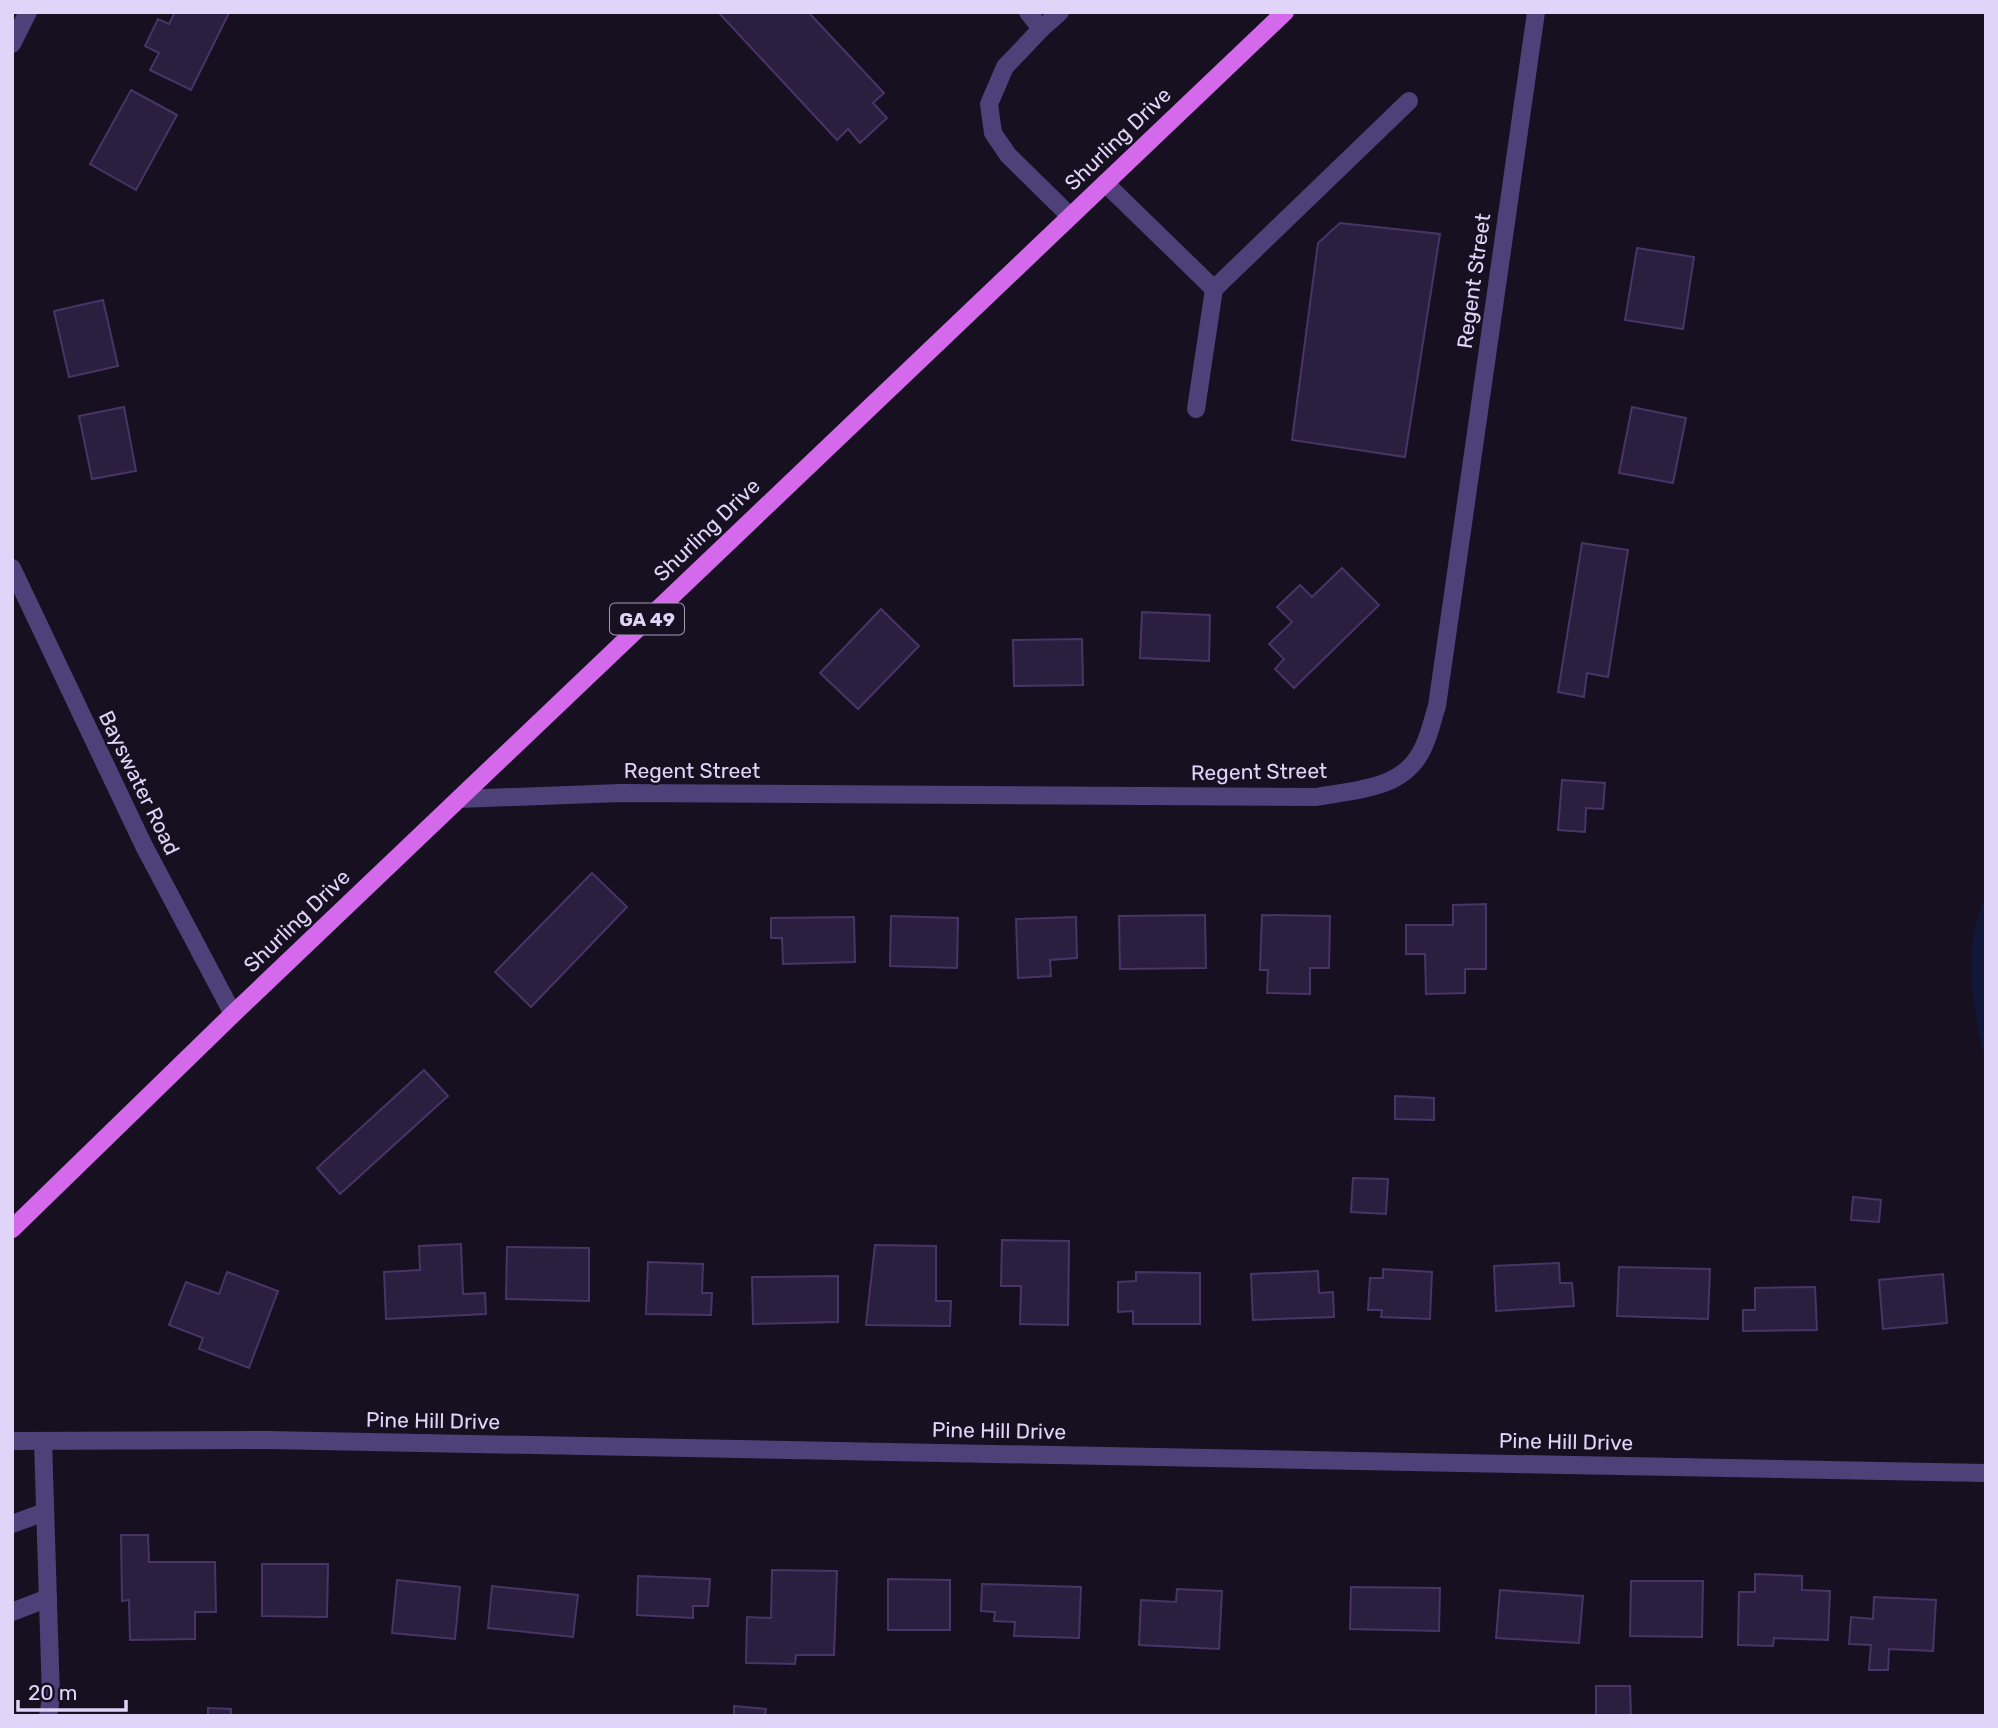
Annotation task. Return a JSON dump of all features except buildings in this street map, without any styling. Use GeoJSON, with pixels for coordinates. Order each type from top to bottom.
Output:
{"type":"FeatureCollection","features":[{"type":"Feature","properties":{"kind":"main road","name":"Shurling Drive"},"geometry":{"type":"LineString","coordinates":[[12,1229],[233,1014],[1285,12]]}},
{"type":"Feature","properties":{"kind":"street"},"geometry":{"type":"LineString","coordinates":[[12,44],[28,12]]}},
{"type":"Feature","properties":{"kind":"street"},"geometry":{"type":"LineString","coordinates":[[1028,12],[1041,29]]}},
{"type":"Feature","properties":{"kind":"street"},"geometry":{"type":"LineString","coordinates":[[1060,12],[1004,67],[989,104],[993,133],[1008,155],[1070,216]]}},
{"type":"Feature","properties":{"kind":"street","name":"Regent Street"},"geometry":{"type":"LineString","coordinates":[[459,799],[620,793],[1316,797],[1382,785],[1405,773],[1421,752],[1437,706],[1536,12]]}},
{"type":"Feature","properties":{"kind":"street"},"geometry":{"type":"LineString","coordinates":[[1196,409],[1214,289],[1409,101]]}},
{"type":"Feature","properties":{"kind":"street"},"geometry":{"type":"LineString","coordinates":[[1105,183],[1214,289]]}},
{"type":"Feature","properties":{"kind":"street","name":"Bayswater Road"},"geometry":{"type":"LineString","coordinates":[[12,568],[144,846],[233,1014]]}},
{"type":"Feature","properties":{"kind":"street","name":"Pine Hill Drive"},"geometry":{"type":"LineString","coordinates":[[12,1441],[268,1440],[1986,1473]]}},
{"type":"Feature","properties":{"kind":"street"},"geometry":{"type":"LineString","coordinates":[[43,1441],[51,1698],[48,1716]]}},
{"type":"Feature","properties":{"kind":"street"},"geometry":{"type":"LineString","coordinates":[[12,1524],[45,1512]]}},
{"type":"Feature","properties":{"kind":"street"},"geometry":{"type":"LineString","coordinates":[[12,1612],[48,1598]]}},
{"type":"Feature","properties":{"kind":"water"},"geometry":{"type":"Polygon","coordinates":[[[1986,895],[1986,1065],[1974,1001],[1972,958],[1978,915],[1986,895]]]}}]}
